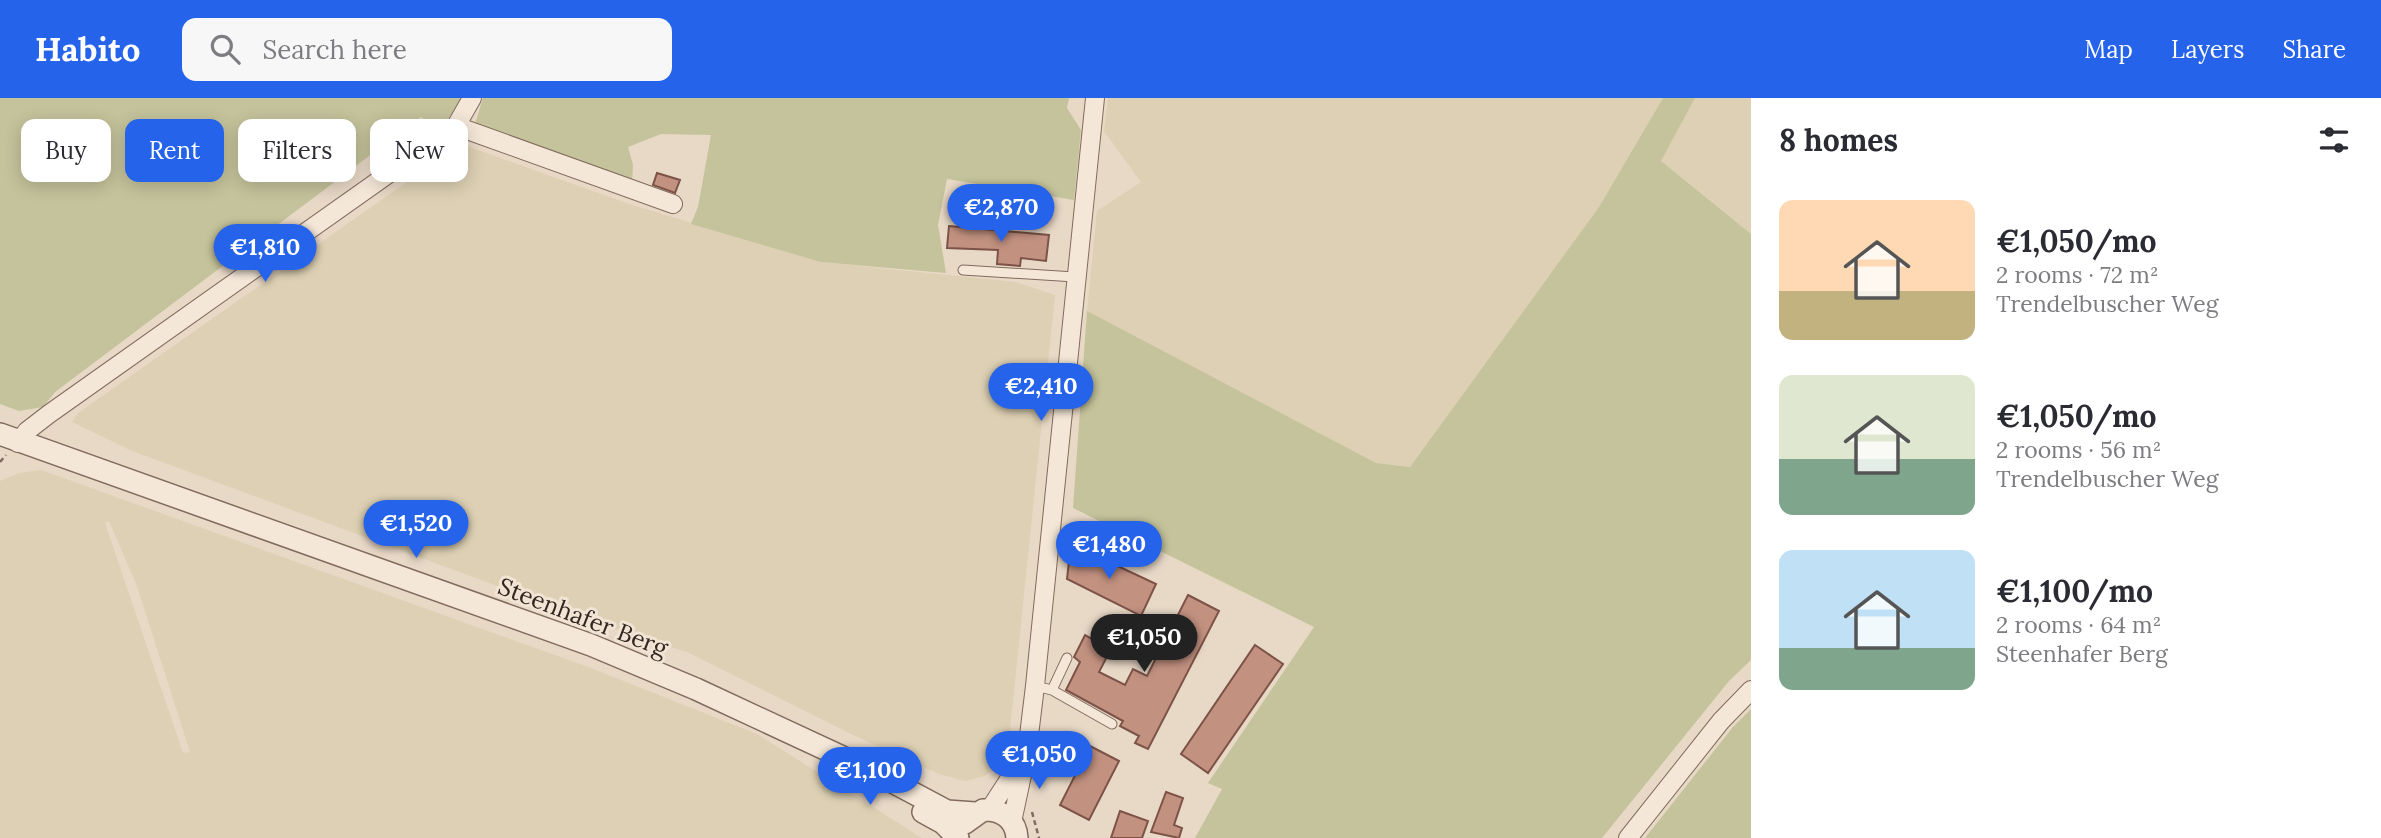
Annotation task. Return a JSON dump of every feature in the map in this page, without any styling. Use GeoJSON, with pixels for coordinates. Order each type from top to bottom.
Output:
{"type":"FeatureCollection","features":[{"type":"Feature","properties":{"kind":"street","name":"Steenhafer Berg"},"geometry":{"type":"LineString","coordinates":[[460,119],[472,98]]}},
{"type":"Feature","properties":{"kind":"street"},"geometry":{"type":"LineString","coordinates":[[1014,830],[1027,752],[1043,688],[1075,277],[1095,98]]}},
{"type":"Feature","properties":{"kind":"street"},"geometry":{"type":"LineString","coordinates":[[468,130],[673,204]]}},
{"type":"Feature","properties":{"kind":"street","name":"Steenhafer Berg"},"geometry":{"type":"LineString","coordinates":[[9,438],[27,431],[377,182]]}},
{"type":"Feature","properties":{"kind":"street","name":"Steenhafer Berg"},"geometry":{"type":"LineString","coordinates":[[9,438],[591,645],[696,689],[807,743],[868,769],[947,811],[983,811]]}},
{"type":"Feature","properties":{"kind":"street"},"geometry":{"type":"LineString","coordinates":[[1628,838],[1721,721],[1751,690]]}},
{"type":"Feature","properties":{"kind":"street","name":"Steenhafer Berg"},"geometry":{"type":"LineString","coordinates":[[807,743],[861,778],[943,823],[960,838]]}},
{"type":"Feature","properties":{"kind":"street"},"geometry":{"type":"LineString","coordinates":[[960,838],[967,820],[983,811],[1027,752]]}},
{"type":"Feature","properties":{"kind":"street"},"geometry":{"type":"LineString","coordinates":[[983,811],[1001,812],[1014,830]]}},
{"type":"Feature","properties":{"kind":"lane"},"geometry":{"type":"LineString","coordinates":[[963,270],[1075,277]]}},
{"type":"Feature","properties":{"kind":"lane"},"geometry":{"type":"LineString","coordinates":[[1066,658],[1043,688],[1112,724]]}},
{"type":"Feature","properties":{"kind":"path"},"geometry":{"type":"LineString","coordinates":[[1031,810],[1039,838]]}},
{"type":"Feature","properties":{"kind":"shaded area"},"geometry":{"type":"Polygon","coordinates":[[[0,98],[462,98],[448,119],[370,119],[370,155],[356,166],[356,119],[238,119],[238,182],[334,182],[55,392],[43,407],[19,411],[0,404],[0,98]]]}},
{"type":"Feature","properties":{"kind":"shaded area"},"geometry":{"type":"Polygon","coordinates":[[[483,98],[1069,98],[1067,108],[1081,130],[1074,200],[947,179],[938,225],[946,273],[821,262],[691,224],[698,207],[711,135],[661,134],[628,147],[633,165],[632,184],[475,124],[483,98]]]}},
{"type":"Feature","properties":{"kind":"shaded area"},"geometry":{"type":"Polygon","coordinates":[[[1108,98],[1663,98],[1599,207],[1410,467],[1376,463],[1087,312],[1097,211],[1141,182],[1104,131],[1108,98]]]}},
{"type":"Feature","properties":{"kind":"shaded area"},"geometry":{"type":"Polygon","coordinates":[[[1663,98],[1695,98],[1661,161],[1751,234],[1751,660],[1729,681],[1602,838],[1195,838],[1222,789],[1208,783],[1314,627],[1073,508],[1087,311],[1376,463],[1410,467],[1599,207],[1663,98]]]}},
{"type":"Feature","properties":{"kind":"shaded area"},"geometry":{"type":"Polygon","coordinates":[[[1695,98],[1751,98],[1751,234],[1661,161],[1695,98]]]}},
{"type":"Feature","properties":{"kind":"shaded area"},"geometry":{"type":"Polygon","coordinates":[[[468,146],[629,204],[821,262],[1016,282],[1055,295],[1008,749],[1000,763],[985,776],[966,781],[939,774],[849,733],[687,652],[600,624],[130,450],[72,422],[78,413],[407,182],[468,182],[468,146]]]}},
{"type":"Feature","properties":{"kind":"shaded area"},"geometry":{"type":"Polygon","coordinates":[[[41,470],[588,667],[757,734],[922,838],[0,838],[0,481],[19,473],[41,470]],[[109,521],[105,523],[183,753],[190,752],[137,586],[109,521]]]}},
{"type":"Feature","properties":{"kind":"shaded area"},"geometry":{"type":"Polygon","coordinates":[[[1751,709],[1751,838],[1645,838],[1733,727],[1751,709]]]}},
{"type":"Feature","properties":{"kind":"building"},"geometry":{"type":"Polygon","coordinates":[[[657,173],[680,180],[675,193],[653,185],[657,173]]]}},
{"type":"Feature","properties":{"kind":"building"},"geometry":{"type":"Polygon","coordinates":[[[949,226],[1049,235],[1046,261],[1021,258],[1020,266],[997,264],[998,250],[947,248],[949,226]]]}},
{"type":"Feature","properties":{"kind":"building"},"geometry":{"type":"Polygon","coordinates":[[[1071,544],[1156,584],[1141,616],[1067,579],[1071,544]]]}},
{"type":"Feature","properties":{"kind":"building"},"geometry":{"type":"Polygon","coordinates":[[[1188,595],[1219,611],[1148,749],[1135,743],[1139,736],[1120,726],[1123,721],[1066,690],[1080,662],[1074,657],[1085,635],[1111,649],[1099,672],[1125,685],[1133,669],[1147,676],[1188,595]]]}},
{"type":"Feature","properties":{"kind":"building"},"geometry":{"type":"Polygon","coordinates":[[[1255,645],[1283,664],[1208,773],[1181,754],[1255,645]]]}},
{"type":"Feature","properties":{"kind":"building"},"geometry":{"type":"Polygon","coordinates":[[[1090,746],[1119,761],[1089,820],[1060,805],[1090,746]]]}},
{"type":"Feature","properties":{"kind":"building"},"geometry":{"type":"Polygon","coordinates":[[[1166,792],[1183,798],[1174,825],[1182,828],[1179,838],[1151,832],[1166,792]]]}},
{"type":"Feature","properties":{"kind":"building"},"geometry":{"type":"Polygon","coordinates":[[[1120,811],[1148,821],[1142,838],[1111,838],[1120,811]]]}}]}
